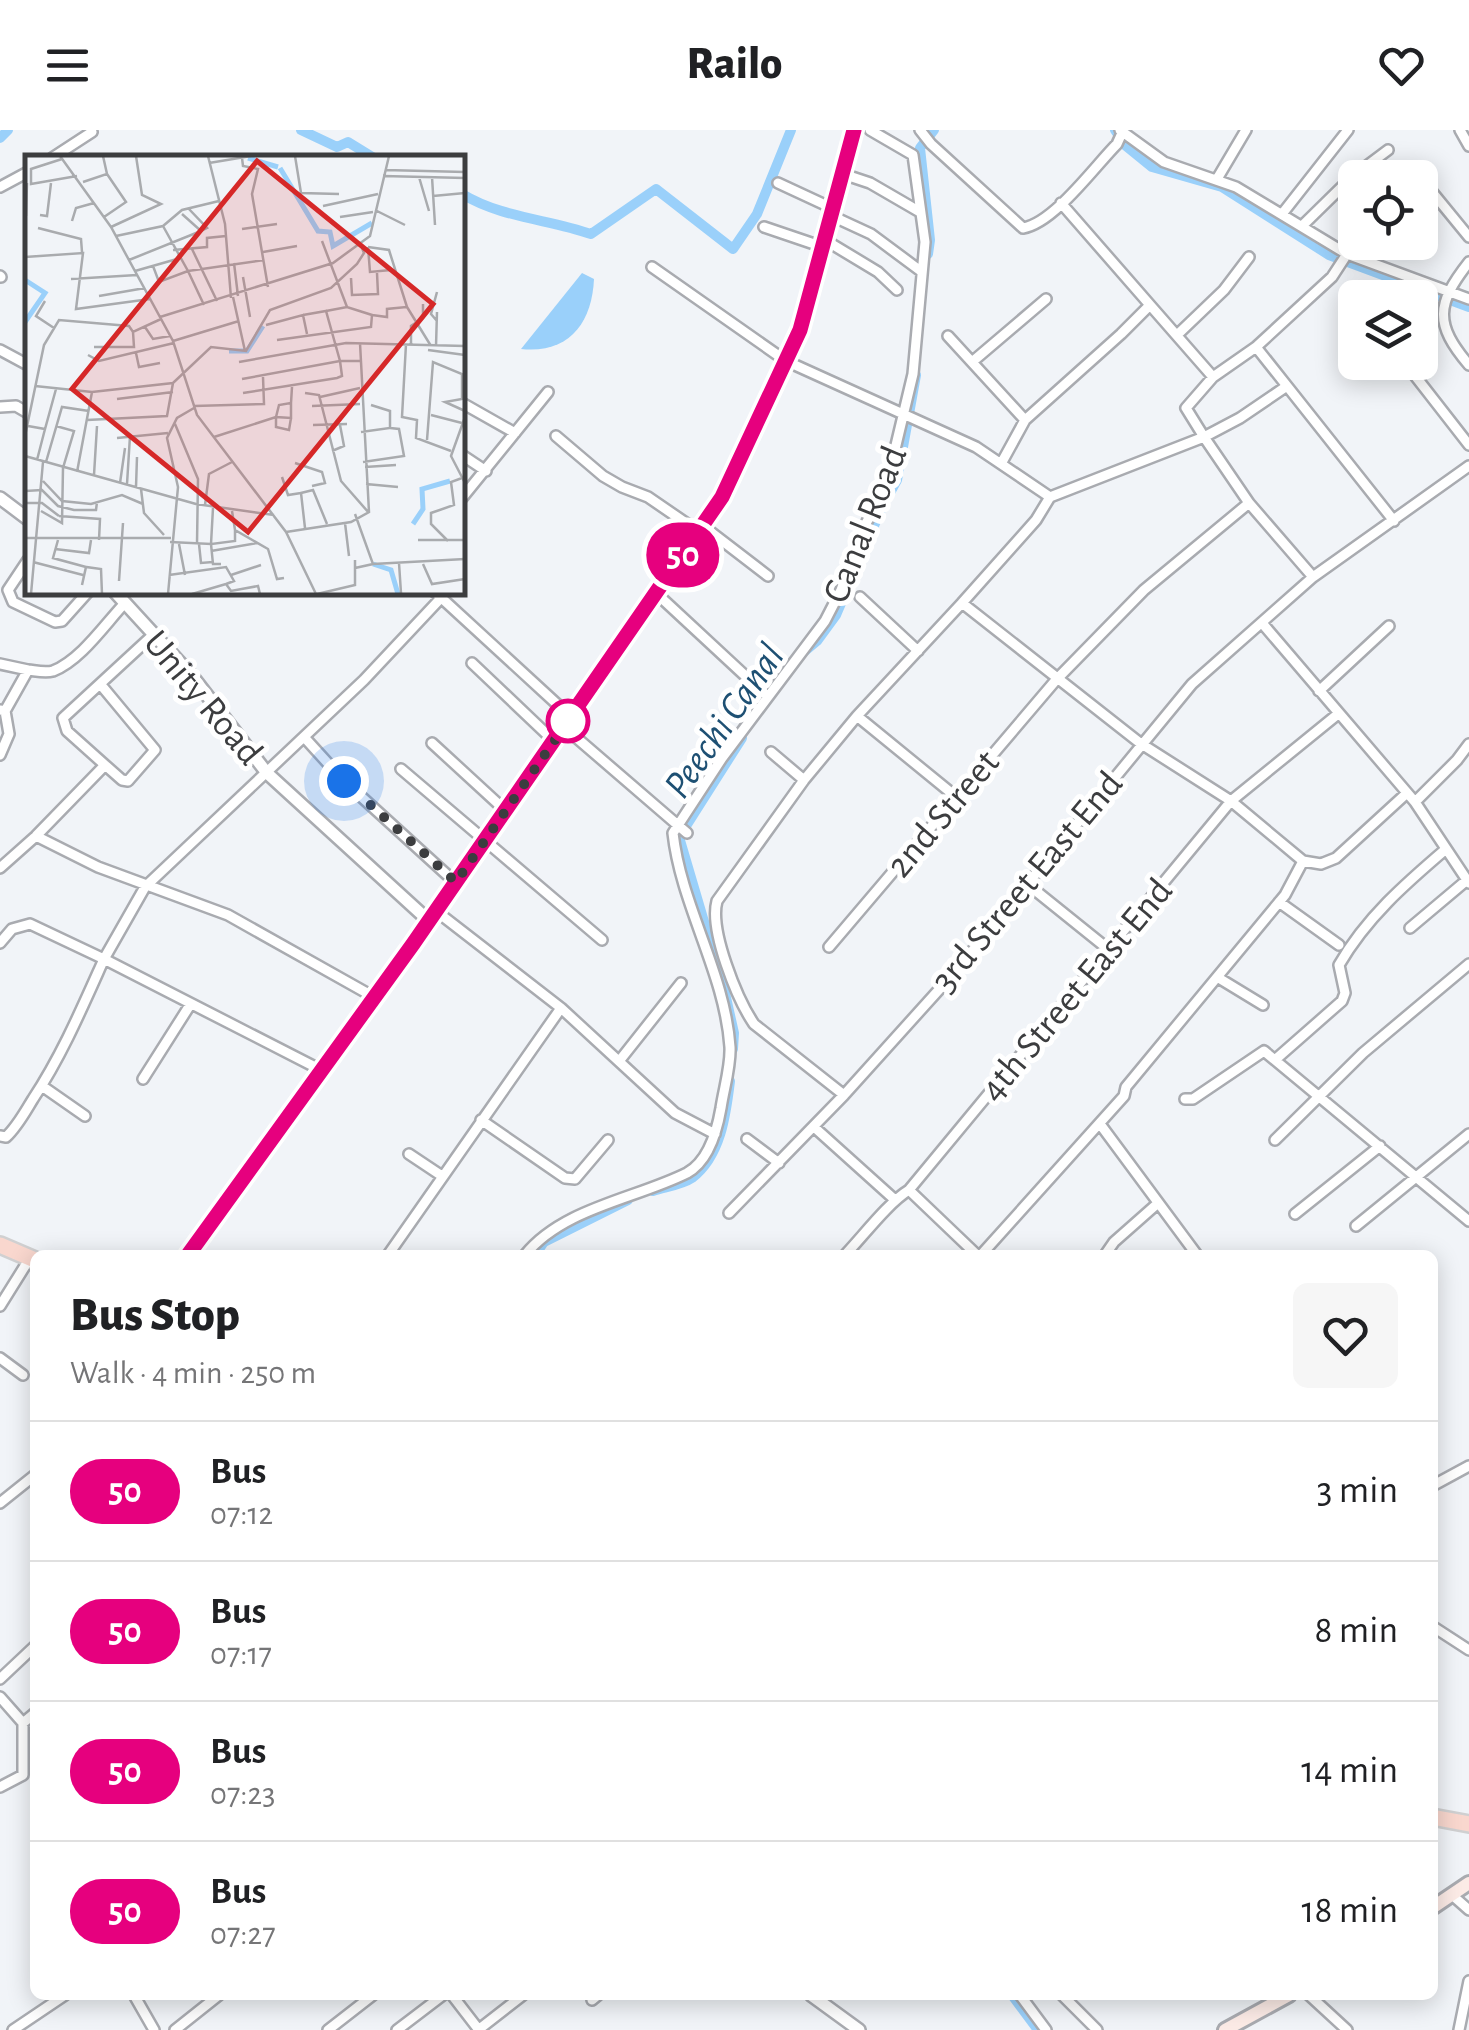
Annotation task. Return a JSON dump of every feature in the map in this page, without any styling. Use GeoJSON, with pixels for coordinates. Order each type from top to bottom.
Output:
{"type":"FeatureCollection","features":[{"type":"Feature","properties":{"kind":"main road"},"geometry":{"type":"LineString","coordinates":[[0,1245],[30,1258]]}},
{"type":"Feature","properties":{"kind":"main road"},"geometry":{"type":"LineString","coordinates":[[1438,1817],[1469,1824]]}},
{"type":"Feature","properties":{"kind":"main road"},"geometry":{"type":"LineString","coordinates":[[1438,1904],[1469,1883]]}},
{"type":"Feature","properties":{"kind":"main road"},"geometry":{"type":"LineString","coordinates":[[1225,2030],[1280,2000]]}},
{"type":"Feature","properties":{"kind":"street"},"geometry":{"type":"LineString","coordinates":[[192,1250],[506,812],[722,497],[800,330],[854,130]]}},
{"type":"Feature","properties":{"kind":"street"},"geometry":{"type":"LineString","coordinates":[[870,130],[913,155],[924,137],[1023,228],[1032,226],[1061,203],[1120,136],[1164,162],[1217,179],[1282,214],[1338,254]]}},
{"type":"Feature","properties":{"kind":"street"},"geometry":{"type":"LineString","coordinates":[[1217,179],[1246,130]]}},
{"type":"Feature","properties":{"kind":"street"},"geometry":{"type":"LineString","coordinates":[[1282,214],[1348,130]]}},
{"type":"Feature","properties":{"kind":"street"},"geometry":{"type":"LineString","coordinates":[[1460,130],[1469,146]]}},
{"type":"Feature","properties":{"kind":"street"},"geometry":{"type":"LineString","coordinates":[[57,155],[92,132]]}},
{"type":"Feature","properties":{"kind":"street"},"geometry":{"type":"LineString","coordinates":[[1302,226],[1352,177],[1388,150]]}},
{"type":"Feature","properties":{"kind":"street","name":"Canal Road"},"geometry":{"type":"LineString","coordinates":[[681,828],[767,696],[833,608],[864,527],[886,487],[910,418],[924,242],[913,155]]}},
{"type":"Feature","properties":{"kind":"street"},"geometry":{"type":"LineString","coordinates":[[0,187],[25,174]]}},
{"type":"Feature","properties":{"kind":"street"},"geometry":{"type":"LineString","coordinates":[[842,174],[870,183],[920,212]]}},
{"type":"Feature","properties":{"kind":"street"},"geometry":{"type":"LineString","coordinates":[[778,183],[871,234],[922,272]]}},
{"type":"Feature","properties":{"kind":"street"},"geometry":{"type":"LineString","coordinates":[[1438,199],[1469,237]]}},
{"type":"Feature","properties":{"kind":"street"},"geometry":{"type":"LineString","coordinates":[[1061,203],[1213,377]]}},
{"type":"Feature","properties":{"kind":"street"},"geometry":{"type":"LineString","coordinates":[[764,227],[824,244],[878,272],[897,290]]}},
{"type":"Feature","properties":{"kind":"street"},"geometry":{"type":"LineString","coordinates":[[1177,335],[1224,290],[1249,257]]}},
{"type":"Feature","properties":{"kind":"street"},"geometry":{"type":"LineString","coordinates":[[1313,577],[1249,503],[1186,408],[1213,377],[1256,348],[1344,260]]}},
{"type":"Feature","properties":{"kind":"street"},"geometry":{"type":"LineString","coordinates":[[1348,260],[1469,299]]}},
{"type":"Feature","properties":{"kind":"street"},"geometry":{"type":"LineString","coordinates":[[1469,262],[1446,291],[1444,332],[1469,366]]}},
{"type":"Feature","properties":{"kind":"street"},"geometry":{"type":"LineString","coordinates":[[652,268],[786,361],[1002,462],[1050,498]]}},
{"type":"Feature","properties":{"kind":"street"},"geometry":{"type":"LineString","coordinates":[[972,362],[1046,299]]}},
{"type":"Feature","properties":{"kind":"street"},"geometry":{"type":"LineString","coordinates":[[1002,462],[1025,420],[1150,305]]}},
{"type":"Feature","properties":{"kind":"street"},"geometry":{"type":"LineString","coordinates":[[948,336],[1025,420]]}},
{"type":"Feature","properties":{"kind":"street"},"geometry":{"type":"LineString","coordinates":[[1256,348],[1394,521]]}},
{"type":"Feature","properties":{"kind":"street"},"geometry":{"type":"LineString","coordinates":[[0,350],[25,363]]}},
{"type":"Feature","properties":{"kind":"street"},"geometry":{"type":"LineString","coordinates":[[1418,380],[1469,445]]}},
{"type":"Feature","properties":{"kind":"street"},"geometry":{"type":"LineString","coordinates":[[844,1095],[754,1024],[737,994],[713,914],[716,901],[856,716],[1036,520],[1050,498],[1204,438],[1287,386]]}},
{"type":"Feature","properties":{"kind":"street"},"geometry":{"type":"LineString","coordinates":[[465,495],[548,392]]}},
{"type":"Feature","properties":{"kind":"street"},"geometry":{"type":"LineString","coordinates":[[465,405],[515,433]]}},
{"type":"Feature","properties":{"kind":"street"},"geometry":{"type":"LineString","coordinates":[[0,407],[16,406],[25,411]]}},
{"type":"Feature","properties":{"kind":"street"},"geometry":{"type":"LineString","coordinates":[[556,436],[603,476],[622,488],[648,496],[768,576]]}},
{"type":"Feature","properties":{"kind":"street"},"geometry":{"type":"LineString","coordinates":[[465,457],[486,471]]}},
{"type":"Feature","properties":{"kind":"street","name":"3rd Street East End"},"geometry":{"type":"LineString","coordinates":[[729,1213],[814,1128],[954,973],[1192,684],[1313,577],[1469,466]]}},
{"type":"Feature","properties":{"kind":"street"},"geometry":{"type":"LineString","coordinates":[[0,498],[25,517]]}},
{"type":"Feature","properties":{"kind":"street","name":"2nd Street"},"geometry":{"type":"LineString","coordinates":[[829,947],[1056,680],[1144,590],[1249,503]]}},
{"type":"Feature","properties":{"kind":"street"},"geometry":{"type":"LineString","coordinates":[[25,564],[8,590],[14,602],[55,622],[62,621],[85,595]]}},
{"type":"Feature","properties":{"kind":"street"},"geometry":{"type":"LineString","coordinates":[[656,593],[767,696]]}},
{"type":"Feature","properties":{"kind":"street","name":"Unity Road"},"geometry":{"type":"LineString","coordinates":[[118,595],[192,676],[266,773],[432,916]]}},
{"type":"Feature","properties":{"kind":"street"},"geometry":{"type":"LineString","coordinates":[[0,1136],[6,1137],[13,1131],[42,1086],[69,1039],[104,960],[146,886],[304,737],[438,595],[681,828],[674,843],[724,1009],[730,1051],[715,1134],[703,1160],[688,1172],[629,1194],[551,1231],[530,1250]]}},
{"type":"Feature","properties":{"kind":"street"},"geometry":{"type":"LineString","coordinates":[[860,597],[918,651]]}},
{"type":"Feature","properties":{"kind":"street"},"geometry":{"type":"LineString","coordinates":[[0,664],[46,672],[56,670],[125,603]]}},
{"type":"Feature","properties":{"kind":"street"},"geometry":{"type":"LineString","coordinates":[[962,603],[1056,680],[1140,743],[1231,800],[1303,860],[1321,864],[1336,858],[1457,760],[1469,744]]}},
{"type":"Feature","properties":{"kind":"street"},"geometry":{"type":"LineString","coordinates":[[1262,623],[1411,797],[1468,882],[1410,928]]}},
{"type":"Feature","properties":{"kind":"street"},"geometry":{"type":"LineString","coordinates":[[1319,692],[1389,626]]}},
{"type":"Feature","properties":{"kind":"street"},"geometry":{"type":"LineString","coordinates":[[100,685],[156,750],[128,781],[122,780],[62,723],[64,716],[153,635]]}},
{"type":"Feature","properties":{"kind":"street"},"geometry":{"type":"LineString","coordinates":[[472,663],[554,741]]}},
{"type":"Feature","properties":{"kind":"street"},"geometry":{"type":"LineString","coordinates":[[0,755],[10,734],[2,710],[28,670]]}},
{"type":"Feature","properties":{"kind":"street","name":"4th Street East End"},"geometry":{"type":"LineString","coordinates":[[850,1250],[888,1211],[894,1199],[909,1190],[1231,800],[1338,714]]}},
{"type":"Feature","properties":{"kind":"street"},"geometry":{"type":"LineString","coordinates":[[856,716],[955,796]]}},
{"type":"Feature","properties":{"kind":"street"},"geometry":{"type":"LineString","coordinates":[[304,737],[344,781],[456,882]]}},
{"type":"Feature","properties":{"kind":"street"},"geometry":{"type":"LineString","coordinates":[[432,742],[506,812]]}},
{"type":"Feature","properties":{"kind":"street"},"geometry":{"type":"LineString","coordinates":[[770,752],[804,780]]}},
{"type":"Feature","properties":{"kind":"street"},"geometry":{"type":"LineString","coordinates":[[0,868],[105,764]]}},
{"type":"Feature","properties":{"kind":"street"},"geometry":{"type":"LineString","coordinates":[[401,768],[602,940]]}},
{"type":"Feature","properties":{"kind":"street"},"geometry":{"type":"LineString","coordinates":[[36,836],[70,855],[146,886],[228,914],[374,998]]}},
{"type":"Feature","properties":{"kind":"street"},"geometry":{"type":"LineString","coordinates":[[1276,1059],[1342,1001],[1340,965],[1354,941],[1398,890],[1446,849]]}},
{"type":"Feature","properties":{"kind":"street"},"geometry":{"type":"LineString","coordinates":[[984,1250],[1124,1096],[1126,1088],[1279,902],[1303,860]]}},
{"type":"Feature","properties":{"kind":"street"},"geometry":{"type":"LineString","coordinates":[[1026,883],[1108,948]]}},
{"type":"Feature","properties":{"kind":"street"},"geometry":{"type":"LineString","coordinates":[[1279,902],[1339,945]]}},
{"type":"Feature","properties":{"kind":"street"},"geometry":{"type":"LineString","coordinates":[[432,916],[562,1008],[675,1114],[715,1134]]}},
{"type":"Feature","properties":{"kind":"street"},"geometry":{"type":"LineString","coordinates":[[0,943],[12,930],[30,924],[321,1070]]}},
{"type":"Feature","properties":{"kind":"street"},"geometry":{"type":"LineString","coordinates":[[1275,1140],[1364,1053],[1469,964]]}},
{"type":"Feature","properties":{"kind":"street"},"geometry":{"type":"LineString","coordinates":[[1217,978],[1263,1005]]}},
{"type":"Feature","properties":{"kind":"street"},"geometry":{"type":"LineString","coordinates":[[620,1060],[681,982]]}},
{"type":"Feature","properties":{"kind":"street"},"geometry":{"type":"LineString","coordinates":[[143,1079],[190,1005]]}},
{"type":"Feature","properties":{"kind":"street"},"geometry":{"type":"LineString","coordinates":[[391,1250],[562,1008]]}},
{"type":"Feature","properties":{"kind":"street"},"geometry":{"type":"LineString","coordinates":[[1185,1099],[1203,1093],[1264,1050],[1469,1221]]}},
{"type":"Feature","properties":{"kind":"street"},"geometry":{"type":"LineString","coordinates":[[42,1086],[85,1116]]}},
{"type":"Feature","properties":{"kind":"street"},"geometry":{"type":"LineString","coordinates":[[481,1120],[565,1178],[575,1179],[582,1174],[608,1140]]}},
{"type":"Feature","properties":{"kind":"street"},"geometry":{"type":"LineString","coordinates":[[1100,1124],[1192,1250]]}},
{"type":"Feature","properties":{"kind":"street"},"geometry":{"type":"LineString","coordinates":[[814,1128],[894,1199]]}},
{"type":"Feature","properties":{"kind":"street"},"geometry":{"type":"LineString","coordinates":[[1356,1226],[1469,1134]]}},
{"type":"Feature","properties":{"kind":"street"},"geometry":{"type":"LineString","coordinates":[[747,1139],[780,1163]]}},
{"type":"Feature","properties":{"kind":"street"},"geometry":{"type":"LineString","coordinates":[[1295,1214],[1380,1146]]}},
{"type":"Feature","properties":{"kind":"street"},"geometry":{"type":"LineString","coordinates":[[409,1154],[442,1176]]}},
{"type":"Feature","properties":{"kind":"street"},"geometry":{"type":"LineString","coordinates":[[909,1190],[974,1250]]}},
{"type":"Feature","properties":{"kind":"street"},"geometry":{"type":"LineString","coordinates":[[1108,1250],[1157,1204]]}},
{"type":"Feature","properties":{"kind":"street"},"geometry":{"type":"LineString","coordinates":[[0,1306],[30,1262]]}},
{"type":"Feature","properties":{"kind":"street"},"geometry":{"type":"LineString","coordinates":[[0,1358],[23,1374]]}},
{"type":"Feature","properties":{"kind":"street"},"geometry":{"type":"LineString","coordinates":[[1438,1483],[1469,1466]]}},
{"type":"Feature","properties":{"kind":"street"},"geometry":{"type":"LineString","coordinates":[[0,1504],[30,1479]]}},
{"type":"Feature","properties":{"kind":"street"},"geometry":{"type":"LineString","coordinates":[[1438,1630],[1469,1650]]}},
{"type":"Feature","properties":{"kind":"street"},"geometry":{"type":"LineString","coordinates":[[0,1680],[30,1651]]}},
{"type":"Feature","properties":{"kind":"street"},"geometry":{"type":"LineString","coordinates":[[0,1696],[23,1723],[24,1775]]}},
{"type":"Feature","properties":{"kind":"street"},"geometry":{"type":"LineString","coordinates":[[23,1723],[30,1717]]}},
{"type":"Feature","properties":{"kind":"street"},"geometry":{"type":"LineString","coordinates":[[0,1787],[30,1773]]}},
{"type":"Feature","properties":{"kind":"street"},"geometry":{"type":"LineString","coordinates":[[1452,1895],[1469,1910]]}},
{"type":"Feature","properties":{"kind":"street"},"geometry":{"type":"LineString","coordinates":[[1458,2030],[1464,2018],[1469,1981]]}},
{"type":"Feature","properties":{"kind":"street"},"geometry":{"type":"LineString","coordinates":[[12,2030],[57,2000]]}},
{"type":"Feature","properties":{"kind":"street"},"geometry":{"type":"LineString","coordinates":[[137,2000],[154,2030]]}},
{"type":"Feature","properties":{"kind":"street"},"geometry":{"type":"LineString","coordinates":[[176,2030],[213,2000]]}},
{"type":"Feature","properties":{"kind":"street"},"geometry":{"type":"LineString","coordinates":[[328,2030],[367,2000]]}},
{"type":"Feature","properties":{"kind":"street"},"geometry":{"type":"LineString","coordinates":[[397,2030],[436,2000]]}},
{"type":"Feature","properties":{"kind":"street"},"geometry":{"type":"LineString","coordinates":[[456,2000],[480,2029],[517,2000]]}},
{"type":"Feature","properties":{"kind":"street"},"geometry":{"type":"LineString","coordinates":[[818,2000],[859,2030]]}},
{"type":"Feature","properties":{"kind":"street"},"geometry":{"type":"LineString","coordinates":[[1024,2000],[1046,2030]]}},
{"type":"Feature","properties":{"kind":"street"},"geometry":{"type":"LineString","coordinates":[[1067,2000],[1097,2030]]}},
{"type":"Feature","properties":{"kind":"street"},"geometry":{"type":"LineString","coordinates":[[1315,2000],[1347,2030]]}},
{"type":"Feature","properties":{"kind":"water"},"geometry":{"type":"Polygon","coordinates":[[[582,273],[594,279],[588,309],[575,332],[552,346],[521,349],[582,273]]]}},
{"type":"Feature","properties":{"kind":"waterway"},"geometry":{"type":"LineString","coordinates":[[0,138],[8,130]]}},
{"type":"Feature","properties":{"kind":"waterway"},"geometry":{"type":"LineString","coordinates":[[301,130],[337,147],[348,142],[369,155]]}},
{"type":"Feature","properties":{"kind":"waterway"},"geometry":{"type":"LineString","coordinates":[[465,196],[493,208],[591,234],[656,189],[733,249],[757,214],[791,130]]}},
{"type":"Feature","properties":{"kind":"waterway","name":"Peechi Canal"},"geometry":{"type":"LineString","coordinates":[[928,254],[930,240],[920,148],[934,130]]}},
{"type":"Feature","properties":{"kind":"waterway","name":"Peechi Canal"},"geometry":{"type":"LineString","coordinates":[[1115,130],[1125,145],[1152,167],[1222,187],[1329,255],[1469,307]]}},
{"type":"Feature","properties":{"kind":"waterway","name":"Peechi Canal"},"geometry":{"type":"LineString","coordinates":[[805,651],[836,615],[897,480],[916,375]]}},
{"type":"Feature","properties":{"kind":"waterway","name":"Peechi Canal"},"geometry":{"type":"LineString","coordinates":[[733,1049],[734,1033],[725,993],[679,837],[742,738]]}},
{"type":"Feature","properties":{"kind":"waterway","name":"Peechi Canal"},"geometry":{"type":"LineString","coordinates":[[653,1191],[688,1180],[710,1158],[720,1134],[730,1081]]}},
{"type":"Feature","properties":{"kind":"waterway","name":"Peechi Canal"},"geometry":{"type":"LineString","coordinates":[[538,1250],[544,1242],[628,1200]]}},
{"type":"Feature","properties":{"kind":"waterway","name":"Peechi Canal"},"geometry":{"type":"LineString","coordinates":[[1016,2000],[1038,2030]]}},
{"type":"Feature","properties":{"kind":"bus line","name":"50"},"geometry":{"type":"LineString","coordinates":[[192,1250],[413,944],[722,497],[800,330],[854,130]]}},
{"type":"Feature","properties":{"kind":"route"},"geometry":{"type":"LineString","coordinates":[[344,781],[456,882],[571,717],[568,721]]}}]}
